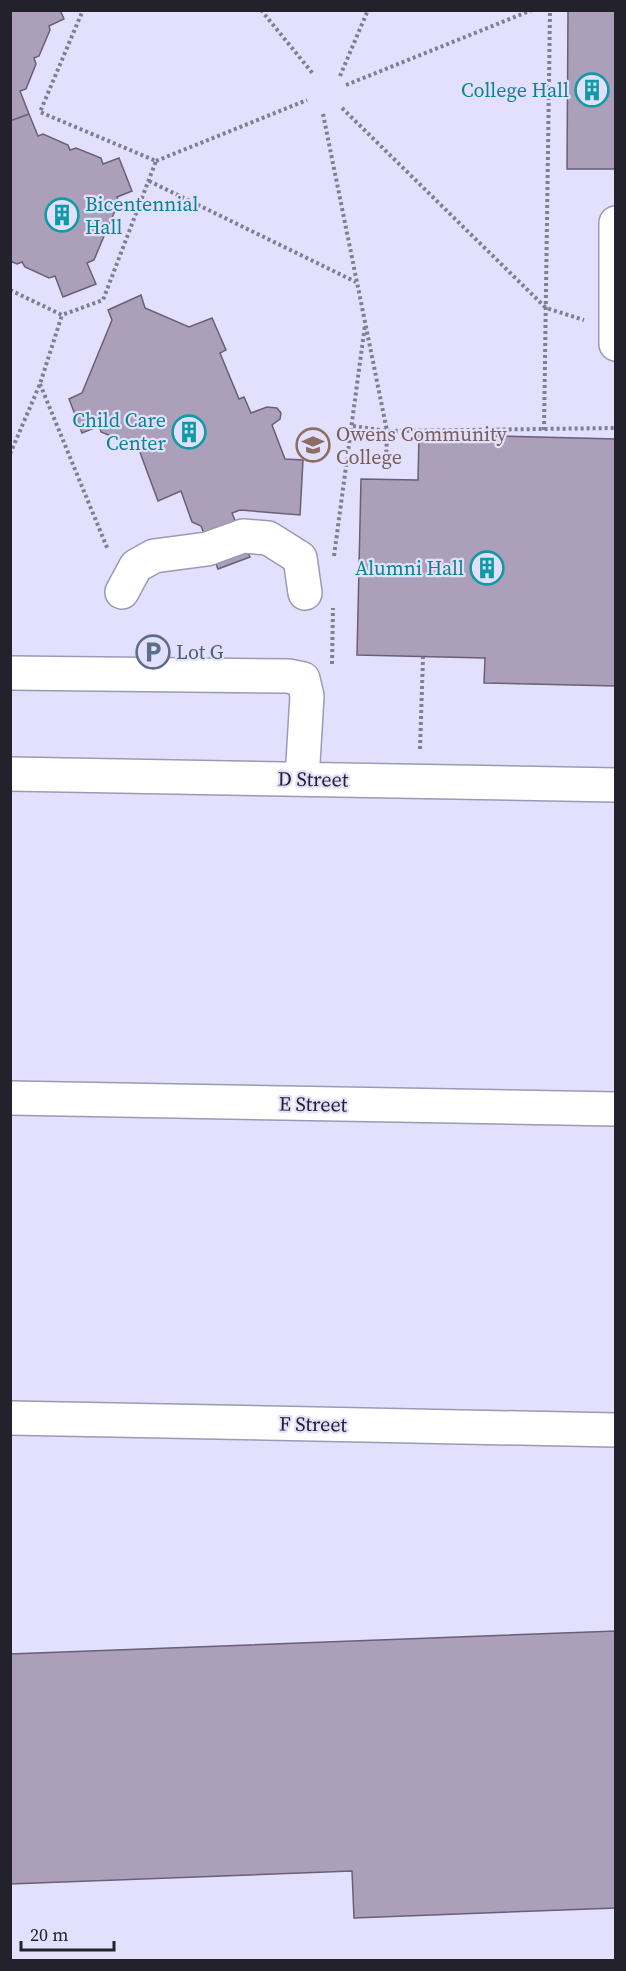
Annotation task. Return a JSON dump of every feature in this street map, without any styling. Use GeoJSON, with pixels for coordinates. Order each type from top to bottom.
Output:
{"type":"FeatureCollection","features":[{"type":"Feature","properties":{"kind":"street"},"geometry":{"type":"LineString","coordinates":[[615,224],[615,333]]}},
{"type":"Feature","properties":{"kind":"street"},"geometry":{"type":"LineString","coordinates":[[117,577],[154,556],[207,549],[243,536],[268,538],[300,558],[319,598]]}},
{"type":"Feature","properties":{"kind":"street"},"geometry":{"type":"LineString","coordinates":[[10,673],[288,676],[303,680],[307,696],[302,779]]}},
{"type":"Feature","properties":{"kind":"street","name":"D Street"},"geometry":{"type":"LineString","coordinates":[[10,774],[615,785]]}},
{"type":"Feature","properties":{"kind":"street","name":"E Street"},"geometry":{"type":"LineString","coordinates":[[10,1098],[615,1109]]}},
{"type":"Feature","properties":{"kind":"street","name":"F Street"},"geometry":{"type":"LineString","coordinates":[[10,1418],[615,1430]]}},
{"type":"Feature","properties":{"kind":"path"},"geometry":{"type":"LineString","coordinates":[[83,10],[40,112],[156,162],[307,100]]}},
{"type":"Feature","properties":{"kind":"path"},"geometry":{"type":"LineString","coordinates":[[261,10],[314,75]]}},
{"type":"Feature","properties":{"kind":"path"},"geometry":{"type":"LineString","coordinates":[[340,76],[368,10]]}},
{"type":"Feature","properties":{"kind":"path"},"geometry":{"type":"LineString","coordinates":[[346,85],[532,10]]}},
{"type":"Feature","properties":{"kind":"path"},"geometry":{"type":"LineString","coordinates":[[544,430],[550,10]]}},
{"type":"Feature","properties":{"kind":"path"},"geometry":{"type":"LineString","coordinates":[[342,108],[546,308],[585,320],[615,333]]}},
{"type":"Feature","properties":{"kind":"path"},"geometry":{"type":"LineString","coordinates":[[322,114],[387,431],[386,463]]}},
{"type":"Feature","properties":{"kind":"path"},"geometry":{"type":"LineString","coordinates":[[10,290],[62,315],[103,300],[156,162]]}},
{"type":"Feature","properties":{"kind":"path"},"geometry":{"type":"LineString","coordinates":[[149,180],[357,283]]}},
{"type":"Feature","properties":{"kind":"path"},"geometry":{"type":"LineString","coordinates":[[10,454],[40,384],[62,315]]}},
{"type":"Feature","properties":{"kind":"path"},"geometry":{"type":"LineString","coordinates":[[334,557],[365,325]]}},
{"type":"Feature","properties":{"kind":"path"},"geometry":{"type":"LineString","coordinates":[[40,384],[117,577]]}},
{"type":"Feature","properties":{"kind":"path"},"geometry":{"type":"LineString","coordinates":[[352,426],[387,431],[615,428]]}},
{"type":"Feature","properties":{"kind":"path"},"geometry":{"type":"LineString","coordinates":[[319,598],[332,674]]}},
{"type":"Feature","properties":{"kind":"path"},"geometry":{"type":"LineString","coordinates":[[420,781],[423,657]]}},
{"type":"Feature","properties":{"kind":"building"},"geometry":{"type":"Polygon","coordinates":[[[10,10],[60,10],[64,19],[49,26],[50,30],[39,56],[34,58],[36,64],[26,89],[20,91],[29,114],[10,121],[10,10]]]}},
{"type":"Feature","properties":{"kind":"building","name":"College Hall"},"geometry":{"type":"Polygon","coordinates":[[[568,10],[616,10],[616,169],[567,169],[568,10]]]}},
{"type":"Feature","properties":{"kind":"building","name":"Bicentennial Hall"},"geometry":{"type":"Polygon","coordinates":[[[29,114],[38,136],[43,134],[68,145],[70,150],[76,148],[101,158],[103,164],[119,158],[132,191],[117,197],[119,202],[108,227],[101,230],[104,236],[94,260],[87,263],[96,284],[63,297],[55,276],[49,278],[25,267],[22,262],[17,264],[10,261],[10,121],[29,114]]]}},
{"type":"Feature","properties":{"kind":"building","name":"Child Care Center"},"geometry":{"type":"Polygon","coordinates":[[[141,295],[145,308],[189,327],[212,318],[226,350],[220,353],[239,399],[244,397],[251,413],[267,407],[277,408],[281,413],[280,419],[272,425],[285,459],[303,460],[300,515],[240,510],[232,513],[250,557],[218,569],[201,526],[192,522],[181,491],[158,501],[138,447],[101,432],[99,426],[82,433],[69,399],[82,393],[112,320],[108,310],[141,295]]]}},
{"type":"Feature","properties":{"kind":"building","name":"Alumni Hall"},"geometry":{"type":"Polygon","coordinates":[[[419,434],[616,439],[616,686],[484,683],[485,658],[357,655],[361,479],[418,480],[419,434]]]}},
{"type":"Feature","properties":{"kind":"building"},"geometry":{"type":"Polygon","coordinates":[[[616,1631],[616,1908],[354,1918],[352,1871],[10,1884],[10,1654],[616,1631]]]}},
{"type":"Feature","properties":{"kind":"place","name":"College Hall"},"geometry":{"type":"Point","coordinates":[592,90]}},
{"type":"Feature","properties":{"kind":"place","name":"Bicentennial Hall"},"geometry":{"type":"Point","coordinates":[62,215]}},
{"type":"Feature","properties":{"kind":"place","name":"Child Care Center"},"geometry":{"type":"Point","coordinates":[189,432]}},
{"type":"Feature","properties":{"kind":"place","name":"Owens Community College"},"geometry":{"type":"Point","coordinates":[313,445]}},
{"type":"Feature","properties":{"kind":"place","name":"Alumni Hall"},"geometry":{"type":"Point","coordinates":[487,568]}},
{"type":"Feature","properties":{"kind":"place","name":"Lot G"},"geometry":{"type":"Point","coordinates":[153,652]}}]}
